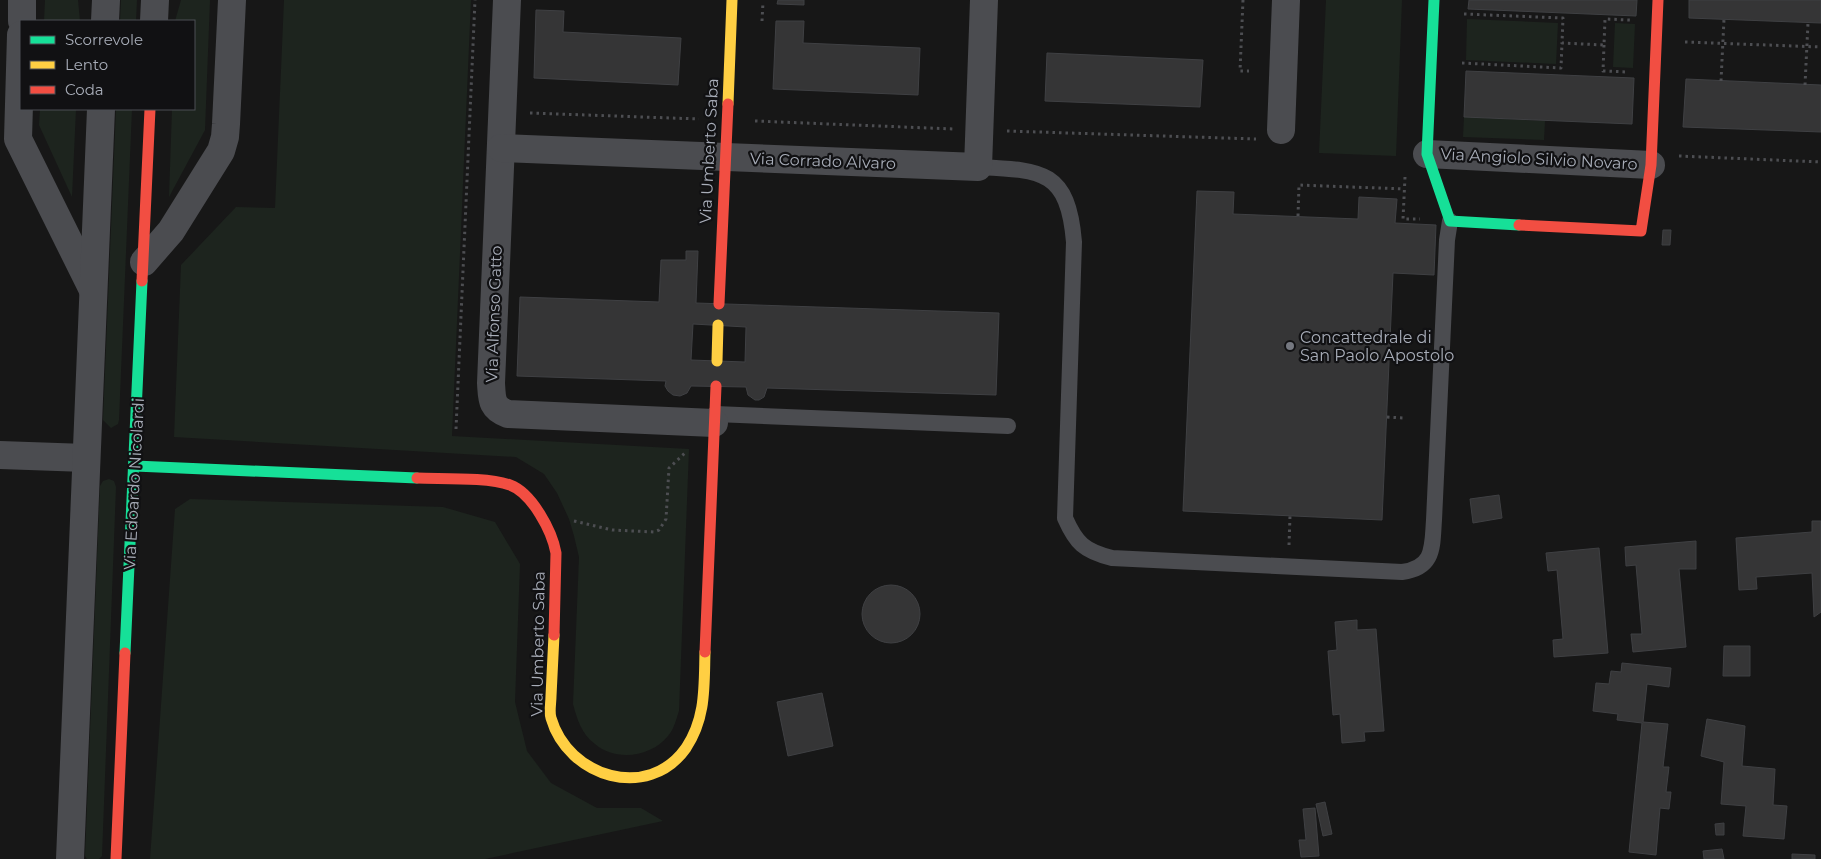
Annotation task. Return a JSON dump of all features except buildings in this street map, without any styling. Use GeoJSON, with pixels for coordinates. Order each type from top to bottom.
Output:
{"type":"FeatureCollection","features":[{"type":"Feature","properties":{"kind":"street"},"geometry":{"type":"LineString","coordinates":[[22,0],[22,20]]}},
{"type":"Feature","properties":{"kind":"street"},"geometry":{"type":"LineString","coordinates":[[105,20],[106,0]]}},
{"type":"Feature","properties":{"kind":"street"},"geometry":{"type":"LineString","coordinates":[[154,20],[155,0]]}},
{"type":"Feature","properties":{"kind":"street"},"geometry":{"type":"LineString","coordinates":[[144,262],[171,231],[221,151],[226,124],[232,0]]}},
{"type":"Feature","properties":{"kind":"street","name":"Via Alfonso Gatto"},"geometry":{"type":"LineString","coordinates":[[507,0],[491,383],[494,405],[500,411],[508,414],[714,418]]}},
{"type":"Feature","properties":{"kind":"street","name":"Via Umberto Saba"},"geometry":{"type":"LineString","coordinates":[[719,304],[732,0]]}},
{"type":"Feature","properties":{"kind":"street"},"geometry":{"type":"LineString","coordinates":[[978,167],[984,0]]}},
{"type":"Feature","properties":{"kind":"street"},"geometry":{"type":"LineString","coordinates":[[1281,130],[1286,0]]}},
{"type":"Feature","properties":{"kind":"street"},"geometry":{"type":"LineString","coordinates":[[1427,154],[1434,0]]}},
{"type":"Feature","properties":{"kind":"street","name":"Via Angiolo Silvio Novaro"},"geometry":{"type":"LineString","coordinates":[[1658,0],[1660,160],[1641,231],[1450,222],[1427,154],[1660,160]]}},
{"type":"Feature","properties":{"kind":"street"},"geometry":{"type":"LineString","coordinates":[[20,69],[18,139],[93,290]]}},
{"type":"Feature","properties":{"kind":"street"},"geometry":{"type":"LineString","coordinates":[[70,859],[101,110]]}},
{"type":"Feature","properties":{"kind":"street","name":"Via Edoardo Nicolardi"},"geometry":{"type":"LineString","coordinates":[[116,859],[150,110]]}},
{"type":"Feature","properties":{"kind":"street","name":"Via Corrado Alvaro"},"geometry":{"type":"LineString","coordinates":[[501,148],[978,167]]}},
{"type":"Feature","properties":{"kind":"street"},"geometry":{"type":"LineString","coordinates":[[716,361],[718,325]]}},
{"type":"Feature","properties":{"kind":"street","name":"Via Umberto Saba"},"geometry":{"type":"LineString","coordinates":[[135,466],[489,481],[511,485],[523,494],[542,515],[555,547],[556,582],[550,717],[556,733],[564,746],[581,763],[590,768],[618,779],[638,778],[657,772],[674,762],[688,746],[697,728],[703,708],[716,386]]}},
{"type":"Feature","properties":{"kind":"street"},"geometry":{"type":"LineString","coordinates":[[0,455],[86,458]]}},
{"type":"Feature","properties":{"kind":"lane"},"geometry":{"type":"LineString","coordinates":[[978,167],[1021,169],[1034,172],[1046,177],[1065,196],[1072,219],[1074,242],[1065,518],[1073,536],[1084,547],[1097,554],[1112,558],[1402,572],[1412,571],[1428,561],[1431,552],[1434,520],[1447,240],[1450,222]]}},
{"type":"Feature","properties":{"kind":"lane"},"geometry":{"type":"LineString","coordinates":[[714,418],[1008,426]]}},
{"type":"Feature","properties":{"kind":"path"},"geometry":{"type":"LineString","coordinates":[[456,430],[475,0]]}},
{"type":"Feature","properties":{"kind":"path"},"geometry":{"type":"LineString","coordinates":[[1243,0],[1240,71],[1248,71]]}},
{"type":"Feature","properties":{"kind":"path"},"geometry":{"type":"LineString","coordinates":[[762,21],[763,2]]}},
{"type":"Feature","properties":{"kind":"path"},"geometry":{"type":"LineString","coordinates":[[1462,63],[1561,68],[1563,18],[1464,14]]}},
{"type":"Feature","properties":{"kind":"path"},"geometry":{"type":"LineString","coordinates":[[1633,72],[1603,71],[1605,19],[1635,20]]}},
{"type":"Feature","properties":{"kind":"path"},"geometry":{"type":"LineString","coordinates":[[1721,81],[1724,19]]}},
{"type":"Feature","properties":{"kind":"path"},"geometry":{"type":"LineString","coordinates":[[1805,85],[1808,23]]}},
{"type":"Feature","properties":{"kind":"path"},"geometry":{"type":"LineString","coordinates":[[1685,41],[1821,47]]}},
{"type":"Feature","properties":{"kind":"path"},"geometry":{"type":"LineString","coordinates":[[1562,43],[1604,45]]}},
{"type":"Feature","properties":{"kind":"path"},"geometry":{"type":"LineString","coordinates":[[524,112],[696,119]]}},
{"type":"Feature","properties":{"kind":"path"},"geometry":{"type":"LineString","coordinates":[[757,121],[943,129]]}},
{"type":"Feature","properties":{"kind":"path"},"geometry":{"type":"LineString","coordinates":[[997,131],[1246,139]]}},
{"type":"Feature","properties":{"kind":"path"},"geometry":{"type":"LineString","coordinates":[[1660,160],[1821,162]]}},
{"type":"Feature","properties":{"kind":"path"},"geometry":{"type":"LineString","coordinates":[[1298,216],[1299,185],[1404,189]]}},
{"type":"Feature","properties":{"kind":"path"},"geometry":{"type":"LineString","coordinates":[[1387,417],[1403,418]]}},
{"type":"Feature","properties":{"kind":"path"},"geometry":{"type":"LineString","coordinates":[[569,519],[612,530],[654,532],[659,530],[666,519],[669,468],[689,449]]}},
{"type":"Feature","properties":{"kind":"path"},"geometry":{"type":"LineString","coordinates":[[1288,548],[1290,516]]}},
{"type":"Feature","properties":{"kind":"shaded area"},"geometry":{"type":"Polygon","coordinates":[[[45,0],[78,0],[80,20],[44,20],[45,0]]]}},
{"type":"Feature","properties":{"kind":"shaded area"},"geometry":{"type":"Polygon","coordinates":[[[121,0],[137,0],[136,20],[120,20],[121,0]]]}},
{"type":"Feature","properties":{"kind":"shaded area"},"geometry":{"type":"Polygon","coordinates":[[[181,0],[210,0],[205,130],[169,197],[172,110],[195,110],[195,20],[175,20],[181,0]]]}},
{"type":"Feature","properties":{"kind":"shaded area"},"geometry":{"type":"Polygon","coordinates":[[[284,0],[471,0],[452,436],[689,449],[679,711],[670,733],[652,749],[633,755],[623,755],[603,750],[590,740],[578,721],[573,704],[579,557],[569,519],[557,493],[544,474],[516,457],[174,437],[181,265],[236,207],[275,208],[284,0]]]}},
{"type":"Feature","properties":{"kind":"shaded area"},"geometry":{"type":"Polygon","coordinates":[[[1326,0],[1402,0],[1396,156],[1319,153],[1326,0]]]}},
{"type":"Feature","properties":{"kind":"shaded area"},"geometry":{"type":"Polygon","coordinates":[[[1467,19],[1558,23],[1556,64],[1466,60],[1467,19]]]}},
{"type":"Feature","properties":{"kind":"shaded area"},"geometry":{"type":"Polygon","coordinates":[[[1615,23],[1635,24],[1633,68],[1613,67],[1615,23]]]}},
{"type":"Feature","properties":{"kind":"shaded area"},"geometry":{"type":"Polygon","coordinates":[[[40,110],[76,110],[72,197],[39,125],[40,110]]]}},
{"type":"Feature","properties":{"kind":"shaded area"},"geometry":{"type":"Polygon","coordinates":[[[116,110],[132,110],[119,420],[118,424],[111,428],[103,420],[116,110]]]}},
{"type":"Feature","properties":{"kind":"shaded area"},"geometry":{"type":"Polygon","coordinates":[[[1464,117],[1545,121],[1544,140],[1463,137],[1464,117]]]}},
{"type":"Feature","properties":{"kind":"shaded area"},"geometry":{"type":"Polygon","coordinates":[[[109,479],[114,481],[116,487],[102,856],[99,859],[87,859],[85,856],[100,486],[103,481],[109,479]]]}},
{"type":"Feature","properties":{"kind":"shaded area"},"geometry":{"type":"Polygon","coordinates":[[[190,499],[443,507],[495,522],[520,564],[515,702],[527,751],[551,783],[597,808],[641,808],[663,821],[485,859],[150,859],[175,509],[190,499]]]}},
{"type":"Feature","properties":{"kind":"traffic: fast"},"geometry":{"type":"LineString","coordinates":[[1434,0],[1427,154],[1450,221],[1519,225]]}},
{"type":"Feature","properties":{"kind":"traffic: fast"},"geometry":{"type":"LineString","coordinates":[[125,653],[142,281]]}},
{"type":"Feature","properties":{"kind":"traffic: fast"},"geometry":{"type":"LineString","coordinates":[[135,466],[417,478]]}},
{"type":"Feature","properties":{"kind":"traffic: slow"},"geometry":{"type":"LineString","coordinates":[[728,104],[732,0]]}},
{"type":"Feature","properties":{"kind":"traffic: slow"},"geometry":{"type":"LineString","coordinates":[[717,361],[718,325]]}},
{"type":"Feature","properties":{"kind":"traffic: slow"},"geometry":{"type":"LineString","coordinates":[[554,635],[550,713],[560,738],[574,755],[591,768],[611,775],[631,778],[651,774],[670,765],[686,748],[693,737],[703,702],[705,652]]}},
{"type":"Feature","properties":{"kind":"traffic: jam"},"geometry":{"type":"LineString","coordinates":[[1519,225],[1641,231],[1651,165],[1658,0]]}},
{"type":"Feature","properties":{"kind":"traffic: jam"},"geometry":{"type":"LineString","coordinates":[[719,304],[728,104]]}},
{"type":"Feature","properties":{"kind":"traffic: jam"},"geometry":{"type":"LineString","coordinates":[[142,281],[150,110]]}},
{"type":"Feature","properties":{"kind":"traffic: jam"},"geometry":{"type":"LineString","coordinates":[[705,652],[716,386]]}},
{"type":"Feature","properties":{"kind":"traffic: jam"},"geometry":{"type":"LineString","coordinates":[[417,478],[501,482],[518,489],[533,504],[550,534],[556,553],[554,635]]}},
{"type":"Feature","properties":{"kind":"traffic: jam"},"geometry":{"type":"LineString","coordinates":[[116,859],[125,653]]}},
{"type":"Feature","properties":{"kind":"place","name":"Concattedrale di San Paolo Apostolo"},"geometry":{"type":"Point","coordinates":[1290,346]}}]}
